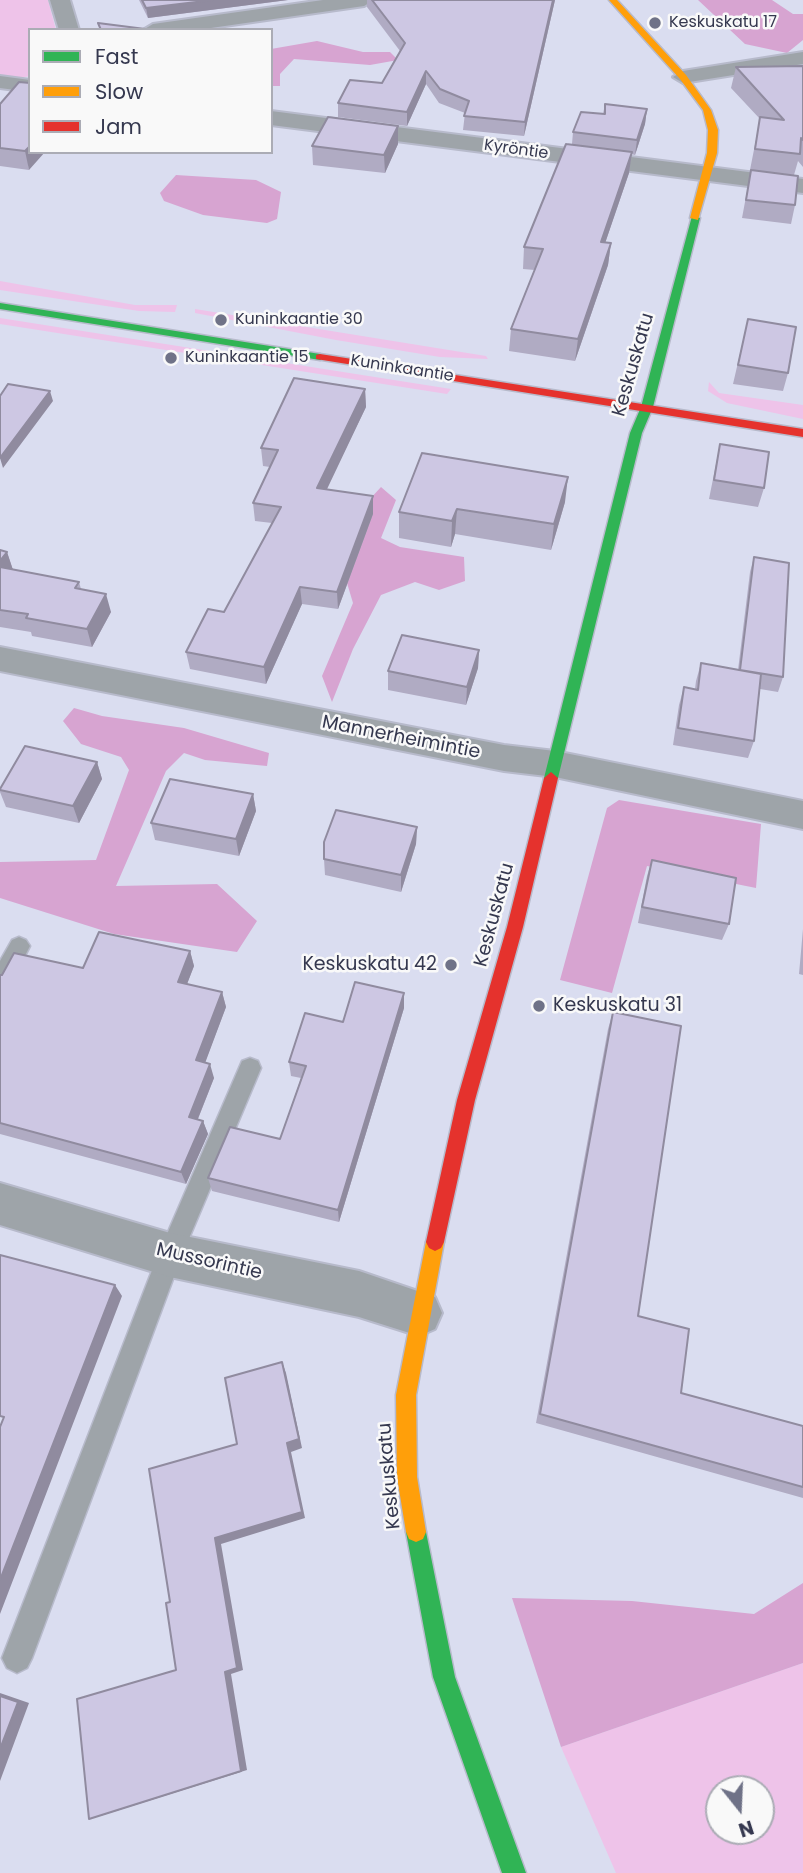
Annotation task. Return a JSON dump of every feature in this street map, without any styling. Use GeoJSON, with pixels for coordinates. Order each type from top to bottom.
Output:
{"type":"FeatureCollection","features":[{"type":"Feature","properties":{"kind":"street"},"geometry":{"type":"LineString","coordinates":[[60,0],[68,28]]}},
{"type":"Feature","properties":{"kind":"street"},"geometry":{"type":"LineString","coordinates":[[165,28],[312,3],[364,0]]}},
{"type":"Feature","properties":{"kind":"street","name":"Keskuskatu"},"geometry":{"type":"LineString","coordinates":[[514,1873],[444,1677],[422,1570],[407,1477],[406,1395],[419,1313],[466,1101],[555,764],[636,433],[647,407],[706,175],[713,130],[707,110],[682,77],[613,0]]}},
{"type":"Feature","properties":{"kind":"street"},"geometry":{"type":"LineString","coordinates":[[682,77],[803,58]]}},
{"type":"Feature","properties":{"kind":"street"},"geometry":{"type":"LineString","coordinates":[[0,82],[28,86]]}},
{"type":"Feature","properties":{"kind":"street","name":"Kyröntie"},"geometry":{"type":"LineString","coordinates":[[273,118],[803,186]]}},
{"type":"Feature","properties":{"kind":"street","name":"Kuninkaantie"},"geometry":{"type":"LineString","coordinates":[[0,306],[803,433]]}},
{"type":"Feature","properties":{"kind":"street","name":"Mannerheimintie"},"geometry":{"type":"LineString","coordinates":[[0,659],[504,758],[555,764],[803,815]]}},
{"type":"Feature","properties":{"kind":"street","name":"Mussorintie"},"geometry":{"type":"LineString","coordinates":[[0,1204],[170,1255],[359,1294],[419,1313]]}},
{"type":"Feature","properties":{"kind":"lane"},"geometry":{"type":"LineString","coordinates":[[0,982],[19,946]]}},
{"type":"Feature","properties":{"kind":"lane"},"geometry":{"type":"LineString","coordinates":[[18,1658],[170,1255],[250,1068]]}},
{"type":"Feature","properties":{"kind":"shaded area"},"geometry":{"type":"Polygon","coordinates":[[[0,0],[48,0],[55,28],[28,28],[28,76],[0,77],[0,0]]]}},
{"type":"Feature","properties":{"kind":"shaded area"},"geometry":{"type":"Polygon","coordinates":[[[698,0],[772,0],[793,14],[803,14],[803,40],[787,53],[745,44],[698,0]]]}},
{"type":"Feature","properties":{"kind":"shaded area"},"geometry":{"type":"Polygon","coordinates":[[[317,41],[363,52],[390,52],[398,60],[370,65],[294,59],[280,74],[280,86],[273,86],[273,49],[317,41]]]}},
{"type":"Feature","properties":{"kind":"shaded area"},"geometry":{"type":"Polygon","coordinates":[[[176,175],[256,180],[281,192],[277,219],[267,223],[203,215],[164,201],[160,193],[176,175]]]}},
{"type":"Feature","properties":{"kind":"shaded area"},"geometry":{"type":"Polygon","coordinates":[[[0,281],[135,305],[177,305],[175,312],[139,311],[0,290],[0,281]]]}},
{"type":"Feature","properties":{"kind":"shaded area"},"geometry":{"type":"Polygon","coordinates":[[[195,309],[486,356],[488,359],[440,357],[336,340],[195,313],[195,309]]]}},
{"type":"Feature","properties":{"kind":"shaded area"},"geometry":{"type":"Polygon","coordinates":[[[0,318],[451,389],[447,394],[0,324],[0,318]]]}},
{"type":"Feature","properties":{"kind":"shaded area"},"geometry":{"type":"Polygon","coordinates":[[[709,382],[719,393],[803,405],[803,419],[727,403],[708,391],[709,382]]]}},
{"type":"Feature","properties":{"kind":"shaded area"},"geometry":{"type":"Polygon","coordinates":[[[381,487],[396,500],[381,538],[400,547],[464,557],[465,581],[439,590],[415,582],[381,595],[353,649],[332,702],[322,676],[353,603],[344,573],[357,513],[381,487]]]}},
{"type":"Feature","properties":{"kind":"shaded area"},"geometry":{"type":"Polygon","coordinates":[[[74,708],[102,716],[184,728],[269,753],[267,766],[205,760],[184,753],[166,771],[116,886],[217,884],[257,921],[237,952],[114,934],[0,898],[0,862],[96,860],[129,770],[121,757],[81,744],[63,721],[74,708]]]}},
{"type":"Feature","properties":{"kind":"shaded area"},"geometry":{"type":"Polygon","coordinates":[[[619,800],[761,824],[756,888],[647,866],[612,993],[560,980],[607,808],[619,800]]]}},
{"type":"Feature","properties":{"kind":"shaded area"},"geometry":{"type":"Polygon","coordinates":[[[803,1583],[803,1663],[561,1747],[512,1598],[632,1601],[754,1614],[803,1583]]]}},
{"type":"Feature","properties":{"kind":"shaded area"},"geometry":{"type":"Polygon","coordinates":[[[803,1663],[803,1873],[616,1873],[561,1747],[803,1663]]]}},
{"type":"Feature","properties":{"kind":"building"},"geometry":{"type":"Polygon","coordinates":[[[142,0],[213,0],[146,8],[142,0]]]}},
{"type":"Feature","properties":{"kind":"building"},"geometry":{"type":"Polygon","coordinates":[[[372,0],[553,0],[525,122],[464,116],[469,101],[440,89],[426,71],[407,112],[338,103],[350,80],[382,83],[405,43],[372,0]]]}},
{"type":"Feature","properties":{"kind":"building"},"geometry":{"type":"Polygon","coordinates":[[[98,23],[137,28],[100,28],[98,23]]]}},
{"type":"Feature","properties":{"kind":"building"},"geometry":{"type":"Polygon","coordinates":[[[803,66],[803,140],[801,138],[800,154],[755,149],[760,117],[784,120],[736,67],[803,66]]]}},
{"type":"Feature","properties":{"kind":"building"},"geometry":{"type":"Polygon","coordinates":[[[19,82],[28,83],[28,148],[25,151],[0,148],[0,104],[19,82]]]}},
{"type":"Feature","properties":{"kind":"building"},"geometry":{"type":"Polygon","coordinates":[[[605,104],[647,109],[637,140],[573,132],[581,112],[605,114],[605,104]]]}},
{"type":"Feature","properties":{"kind":"building"},"geometry":{"type":"Polygon","coordinates":[[[328,117],[398,126],[384,155],[312,146],[328,117]]]}},
{"type":"Feature","properties":{"kind":"building"},"geometry":{"type":"Polygon","coordinates":[[[566,144],[632,152],[601,242],[611,243],[578,339],[511,329],[543,249],[524,247],[566,144]]]}},
{"type":"Feature","properties":{"kind":"building"},"geometry":{"type":"Polygon","coordinates":[[[751,170],[798,176],[795,205],[746,200],[751,170]]]}},
{"type":"Feature","properties":{"kind":"building"},"geometry":{"type":"Polygon","coordinates":[[[748,319],[796,327],[788,373],[738,365],[748,319]]]}},
{"type":"Feature","properties":{"kind":"building"},"geometry":{"type":"Polygon","coordinates":[[[294,378],[365,389],[317,488],[373,496],[337,592],[300,587],[264,667],[186,652],[208,609],[224,612],[281,507],[253,503],[278,450],[261,448],[294,378]]]}},
{"type":"Feature","properties":{"kind":"building"},"geometry":{"type":"Polygon","coordinates":[[[8,384],[50,391],[0,458],[0,396],[8,384]]]}},
{"type":"Feature","properties":{"kind":"building"},"geometry":{"type":"Polygon","coordinates":[[[720,444],[769,452],[764,488],[714,480],[720,444]]]}},
{"type":"Feature","properties":{"kind":"building"},"geometry":{"type":"Polygon","coordinates":[[[422,453],[568,477],[554,524],[457,509],[452,521],[399,512],[422,453]]]}},
{"type":"Feature","properties":{"kind":"building"},"geometry":{"type":"Polygon","coordinates":[[[0,550],[7,552],[0,561],[0,550]]]}},
{"type":"Feature","properties":{"kind":"building"},"geometry":{"type":"Polygon","coordinates":[[[754,557],[789,563],[783,677],[740,670],[754,557]]]}},
{"type":"Feature","properties":{"kind":"building"},"geometry":{"type":"Polygon","coordinates":[[[0,567],[79,582],[75,588],[106,594],[87,629],[26,618],[28,614],[0,610],[0,567]]]}},
{"type":"Feature","properties":{"kind":"building"},"geometry":{"type":"Polygon","coordinates":[[[402,635],[479,650],[467,687],[388,671],[402,635]]]}},
{"type":"Feature","properties":{"kind":"building"},"geometry":{"type":"Polygon","coordinates":[[[701,663],[761,674],[754,741],[678,728],[684,687],[698,690],[701,663]]]}},
{"type":"Feature","properties":{"kind":"building"},"geometry":{"type":"Polygon","coordinates":[[[25,746],[97,762],[73,806],[0,790],[25,746]]]}},
{"type":"Feature","properties":{"kind":"building"},"geometry":{"type":"Polygon","coordinates":[[[170,779],[253,794],[236,839],[151,823],[170,779]]]}},
{"type":"Feature","properties":{"kind":"building"},"geometry":{"type":"Polygon","coordinates":[[[336,810],[417,827],[401,875],[324,859],[324,842],[336,810]]]}},
{"type":"Feature","properties":{"kind":"building"},"geometry":{"type":"Polygon","coordinates":[[[652,860],[736,878],[729,924],[642,907],[652,860]]]}},
{"type":"Feature","properties":{"kind":"building"},"geometry":{"type":"Polygon","coordinates":[[[99,932],[190,951],[178,982],[222,992],[196,1060],[210,1064],[189,1117],[203,1121],[181,1172],[0,1123],[0,975],[14,953],[83,968],[99,932]]]}},
{"type":"Feature","properties":{"kind":"building"},"geometry":{"type":"Polygon","coordinates":[[[355,982],[404,993],[338,1210],[208,1178],[230,1127],[280,1139],[306,1066],[289,1062],[305,1013],[343,1022],[355,982]]]}},
{"type":"Feature","properties":{"kind":"building"},"geometry":{"type":"Polygon","coordinates":[[[613,1012],[681,1026],[638,1316],[689,1329],[681,1393],[803,1426],[803,1487],[540,1414],[613,1012]]]}},
{"type":"Feature","properties":{"kind":"building"},"geometry":{"type":"Polygon","coordinates":[[[0,1255],[115,1285],[0,1580],[0,1427],[4,1417],[0,1416],[0,1255]]]}},
{"type":"Feature","properties":{"kind":"building"},"geometry":{"type":"Polygon","coordinates":[[[282,1362],[299,1439],[287,1443],[302,1512],[215,1538],[237,1668],[225,1672],[241,1771],[89,1819],[77,1699],[176,1670],[166,1603],[170,1602],[149,1469],[237,1444],[225,1378],[282,1362]]]}},
{"type":"Feature","properties":{"kind":"building"},"geometry":{"type":"Polygon","coordinates":[[[0,1696],[18,1702],[0,1749],[0,1696]]]}},
{"type":"Feature","properties":{"kind":"traffic: fast"},"geometry":{"type":"LineString","coordinates":[[551,778],[636,433],[647,407],[695,218]]}},
{"type":"Feature","properties":{"kind":"traffic: fast"},"geometry":{"type":"LineString","coordinates":[[0,306],[320,357]]}},
{"type":"Feature","properties":{"kind":"traffic: fast"},"geometry":{"type":"LineString","coordinates":[[416,1532],[444,1677],[514,1873]]}},
{"type":"Feature","properties":{"kind":"traffic: slow"},"geometry":{"type":"LineString","coordinates":[[613,0],[683,77],[707,110],[713,130],[712,153],[695,218]]}},
{"type":"Feature","properties":{"kind":"traffic: slow"},"geometry":{"type":"LineString","coordinates":[[416,1532],[407,1477],[406,1395],[435,1242]]}},
{"type":"Feature","properties":{"kind":"traffic: jam"},"geometry":{"type":"LineString","coordinates":[[320,357],[803,433]]}},
{"type":"Feature","properties":{"kind":"traffic: jam"},"geometry":{"type":"LineString","coordinates":[[435,1242],[466,1100],[515,927],[551,778]]}},
{"type":"Feature","properties":{"kind":"place","name":"Keskuskatu 17"},"geometry":{"type":"Point","coordinates":[655,23]}},
{"type":"Feature","properties":{"kind":"place","name":"Kuninkaantie 30"},"geometry":{"type":"Point","coordinates":[221,320]}},
{"type":"Feature","properties":{"kind":"place","name":"Kuninkaantie 15"},"geometry":{"type":"Point","coordinates":[171,358]}},
{"type":"Feature","properties":{"kind":"place","name":"Keskuskatu 42"},"geometry":{"type":"Point","coordinates":[451,965]}},
{"type":"Feature","properties":{"kind":"place","name":"Keskuskatu 31"},"geometry":{"type":"Point","coordinates":[539,1006]}}]}
